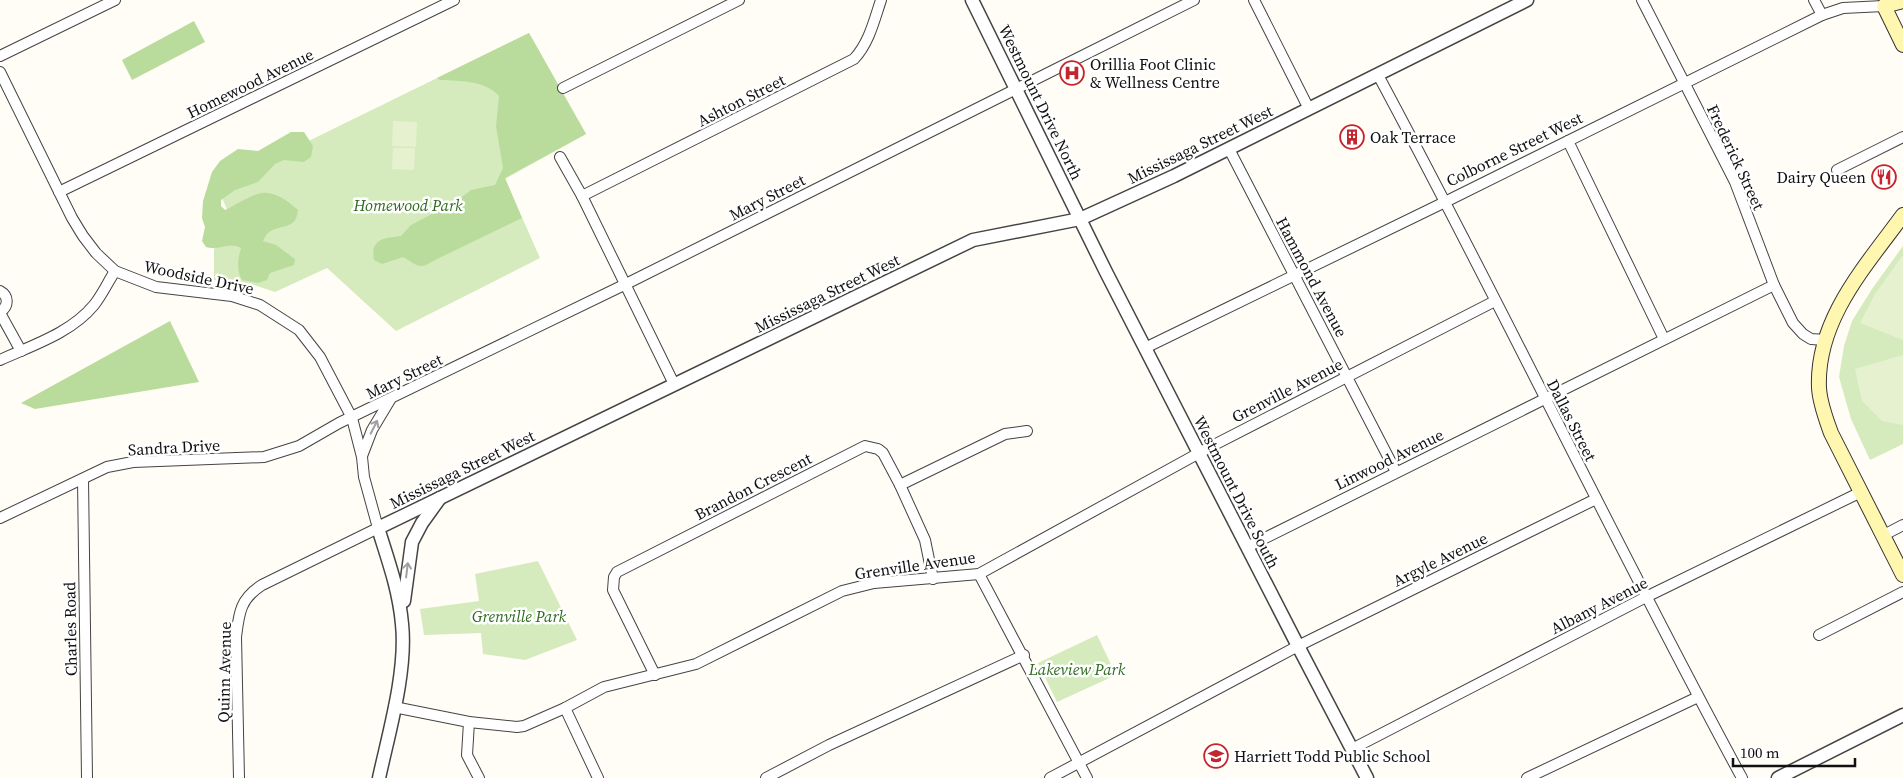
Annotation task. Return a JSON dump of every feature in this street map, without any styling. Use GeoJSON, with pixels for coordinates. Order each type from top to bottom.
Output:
{"type":"FeatureCollection","features":[{"type":"Feature","properties":{"kind":"main road","name":"Colborne Street West"},"geometry":{"type":"LineString","coordinates":[[1884,6],[1903,1]]}},
{"type":"Feature","properties":{"kind":"main road"},"geometry":{"type":"LineString","coordinates":[[1884,6],[1903,45]]}},
{"type":"Feature","properties":{"kind":"main road"},"geometry":{"type":"LineString","coordinates":[[1903,215],[1852,284],[1832,319],[1820,364],[1819,389],[1831,433],[1903,574]]}},
{"type":"Feature","properties":{"kind":"street"},"geometry":{"type":"LineString","coordinates":[[0,56],[115,0]]}},
{"type":"Feature","properties":{"kind":"street","name":"Homewood Avenue"},"geometry":{"type":"LineString","coordinates":[[59,192],[454,0]]}},
{"type":"Feature","properties":{"kind":"street"},"geometry":{"type":"LineString","coordinates":[[563,88],[739,0]]}},
{"type":"Feature","properties":{"kind":"street","name":"Ashton Street"},"geometry":{"type":"LineString","coordinates":[[582,196],[854,59],[862,50],[867,40],[881,0]]}},
{"type":"Feature","properties":{"kind":"street","name":"Westmount Drive North"},"geometry":{"type":"LineString","coordinates":[[972,0],[1080,219]]}},
{"type":"Feature","properties":{"kind":"street","name":"Mary Street"},"geometry":{"type":"LineString","coordinates":[[352,418],[626,284],[1194,0]]}},
{"type":"Feature","properties":{"kind":"street"},"geometry":{"type":"LineString","coordinates":[[1254,0],[1309,109]]}},
{"type":"Feature","properties":{"kind":"street","name":"Mississaga Street West"},"geometry":{"type":"LineString","coordinates":[[379,778],[401,667],[401,619],[396,584],[378,528],[973,240],[1080,219],[1229,149],[1527,0]]}},
{"type":"Feature","properties":{"kind":"street","name":"Frederick Street"},"geometry":{"type":"LineString","coordinates":[[1642,0],[1735,182],[1774,285],[1793,323],[1811,339],[1825,340]]}},
{"type":"Feature","properties":{"kind":"street"},"geometry":{"type":"LineString","coordinates":[[1814,0],[1822,15]]}},
{"type":"Feature","properties":{"kind":"street","name":"Colborne Street West"},"geometry":{"type":"LineString","coordinates":[[1145,348],[1822,15],[1843,8],[1884,6]]}},
{"type":"Feature","properties":{"kind":"street","name":"Woodside Drive"},"geometry":{"type":"LineString","coordinates":[[0,72],[59,192],[83,236],[96,253],[115,271],[156,287],[232,296],[268,310],[299,330],[320,357],[352,418],[362,457],[364,477],[378,528]]}},
{"type":"Feature","properties":{"kind":"street","name":"Dallas Street"},"geometry":{"type":"LineString","coordinates":[[1378,75],[1445,202],[1646,597],[1742,778]]}},
{"type":"Feature","properties":{"kind":"street"},"geometry":{"type":"LineString","coordinates":[[1837,170],[1903,137]]}},
{"type":"Feature","properties":{"kind":"street"},"geometry":{"type":"LineString","coordinates":[[1568,141],[1664,339]]}},
{"type":"Feature","properties":{"kind":"street","name":"Hammond Avenue"},"geometry":{"type":"LineString","coordinates":[[1229,149],[1396,472]]}},
{"type":"Feature","properties":{"kind":"street"},"geometry":{"type":"LineString","coordinates":[[560,157],[582,196],[674,384]]}},
{"type":"Feature","properties":{"kind":"street","name":"Westmount Drive South"},"geometry":{"type":"LineString","coordinates":[[1080,219],[1367,778]]}},
{"type":"Feature","properties":{"kind":"street"},"geometry":{"type":"LineString","coordinates":[[0,360],[39,343],[75,323],[94,305],[115,271]]}},
{"type":"Feature","properties":{"kind":"street","name":"Linwood Avenue"},"geometry":{"type":"LineString","coordinates":[[1247,547],[1774,285]]}},
{"type":"Feature","properties":{"kind":"street"},"geometry":{"type":"LineString","coordinates":[[0,291],[4,293],[7,300],[6,307],[0,312],[20,351]]}},
{"type":"Feature","properties":{"kind":"street","name":"Grenville Avenue"},"geometry":{"type":"LineString","coordinates":[[394,707],[470,722],[517,728],[565,708],[604,688],[696,664],[842,591],[874,583],[979,574],[1200,453],[1495,301]]}},
{"type":"Feature","properties":{"kind":"street","name":"Woodside Drive"},"geometry":{"type":"LineString","coordinates":[[362,457],[372,430],[390,399]]}},
{"type":"Feature","properties":{"kind":"street","name":"Sandra Drive"},"geometry":{"type":"LineString","coordinates":[[0,518],[107,467],[133,462],[264,457],[299,446],[339,423],[352,418]]}},
{"type":"Feature","properties":{"kind":"street"},"geometry":{"type":"LineString","coordinates":[[900,485],[1005,434],[1027,431]]}},
{"type":"Feature","properties":{"kind":"street","name":"Brandon Crescent"},"geometry":{"type":"LineString","coordinates":[[655,675],[613,590],[614,577],[617,572],[864,446],[878,449],[883,453],[900,485],[925,540],[933,579]]}},
{"type":"Feature","properties":{"kind":"street","name":"Charles Road"},"geometry":{"type":"LineString","coordinates":[[83,479],[88,778]]}},
{"type":"Feature","properties":{"kind":"street","name":"Albany Avenue"},"geometry":{"type":"LineString","coordinates":[[1352,749],[1646,597],[1861,492]]}},
{"type":"Feature","properties":{"kind":"street"},"geometry":{"type":"LineString","coordinates":[[401,619],[412,542],[422,523],[441,497]]}},
{"type":"Feature","properties":{"kind":"street","name":"Argyle Avenue"},"geometry":{"type":"LineString","coordinates":[[1050,778],[1298,646],[1596,499]]}},
{"type":"Feature","properties":{"kind":"street"},"geometry":{"type":"LineString","coordinates":[[1882,536],[1903,525]]}},
{"type":"Feature","properties":{"kind":"street","name":"Quinn Avenue"},"geometry":{"type":"LineString","coordinates":[[239,778],[236,637],[239,616],[244,601],[262,585],[378,528]]}},
{"type":"Feature","properties":{"kind":"street"},"geometry":{"type":"LineString","coordinates":[[979,574],[1024,655],[1087,778]]}},
{"type":"Feature","properties":{"kind":"street"},"geometry":{"type":"LineString","coordinates":[[1819,635],[1903,592]]}},
{"type":"Feature","properties":{"kind":"street"},"geometry":{"type":"LineString","coordinates":[[766,778],[829,745],[1024,655]]}},
{"type":"Feature","properties":{"kind":"street"},"geometry":{"type":"LineString","coordinates":[[1527,778],[1698,697]]}},
{"type":"Feature","properties":{"kind":"street"},"geometry":{"type":"LineString","coordinates":[[565,708],[598,778]]}},
{"type":"Feature","properties":{"kind":"street"},"geometry":{"type":"LineString","coordinates":[[1778,778],[1903,715]]}},
{"type":"Feature","properties":{"kind":"street"},"geometry":{"type":"LineString","coordinates":[[470,722],[466,751],[479,778]]}},
{"type":"Feature","properties":{"kind":"green space"},"geometry":{"type":"Polygon","coordinates":[[[194,21],[205,42],[132,80],[122,60],[194,21]]]}},
{"type":"Feature","properties":{"kind":"green space","name":"Homewood Park"},"geometry":{"type":"Polygon","coordinates":[[[529,33],[586,134],[505,179],[540,258],[396,331],[327,268],[275,292],[251,284],[214,280],[214,249],[235,228],[217,186],[529,33]]]}},
{"type":"Feature","properties":{"kind":"green space"},"geometry":{"type":"Polygon","coordinates":[[[529,33],[586,134],[505,178],[522,218],[424,266],[403,257],[382,264],[374,260],[374,248],[380,241],[401,236],[411,225],[458,200],[471,190],[495,185],[503,168],[496,126],[499,96],[487,87],[479,84],[440,80],[437,78],[529,33]]]}},
{"type":"Feature","properties":{"kind":"green space"},"geometry":{"type":"Polygon","coordinates":[[[393,121],[417,122],[416,147],[392,146],[393,121]]]}},
{"type":"Feature","properties":{"kind":"green space"},"geometry":{"type":"Polygon","coordinates":[[[291,132],[304,132],[313,146],[311,157],[304,162],[284,160],[275,164],[258,182],[235,190],[221,200],[221,206],[225,210],[253,196],[267,193],[282,198],[298,210],[294,221],[271,231],[263,241],[276,245],[295,259],[294,265],[270,273],[267,280],[258,283],[242,280],[238,264],[241,248],[232,245],[211,248],[206,247],[202,241],[205,227],[202,218],[203,201],[212,172],[220,161],[238,149],[258,151],[291,132]]]}},
{"type":"Feature","properties":{"kind":"green space"},"geometry":{"type":"Polygon","coordinates":[[[393,148],[415,148],[414,170],[392,169],[393,148]]]}},
{"type":"Feature","properties":{"kind":"green space"},"geometry":{"type":"Polygon","coordinates":[[[1903,246],[1903,444],[1870,460],[1851,419],[1839,377],[1844,346],[1852,321],[1903,246]]]}},
{"type":"Feature","properties":{"kind":"green space"},"geometry":{"type":"Polygon","coordinates":[[[1903,255],[1903,340],[1860,323],[1875,294],[1903,255]]]}},
{"type":"Feature","properties":{"kind":"green space"},"geometry":{"type":"Polygon","coordinates":[[[170,321],[199,382],[35,409],[21,403],[170,321]]]}},
{"type":"Feature","properties":{"kind":"green space"},"geometry":{"type":"Polygon","coordinates":[[[1903,355],[1903,425],[1882,421],[1862,401],[1855,369],[1903,355]]]}},
{"type":"Feature","properties":{"kind":"green space","name":"Grenville Park"},"geometry":{"type":"Polygon","coordinates":[[[538,561],[577,640],[525,660],[483,654],[481,633],[424,635],[420,609],[479,601],[475,574],[538,561]]]}},
{"type":"Feature","properties":{"kind":"green space","name":"Lakeview Park"},"geometry":{"type":"Polygon","coordinates":[[[1097,635],[1116,675],[1057,702],[1038,663],[1097,635]]]}},
{"type":"Feature","properties":{"kind":"place","name":"Orillia Foot Clinic & Wellness Centre"},"geometry":{"type":"Point","coordinates":[1072,73]}},
{"type":"Feature","properties":{"kind":"place","name":"Oak Terrace"},"geometry":{"type":"Point","coordinates":[1352,137]}},
{"type":"Feature","properties":{"kind":"place","name":"Dairy Queen"},"geometry":{"type":"Point","coordinates":[1884,177]}},
{"type":"Feature","properties":{"kind":"place","name":"Harriett Todd Public School"},"geometry":{"type":"Point","coordinates":[1216,756]}}]}
